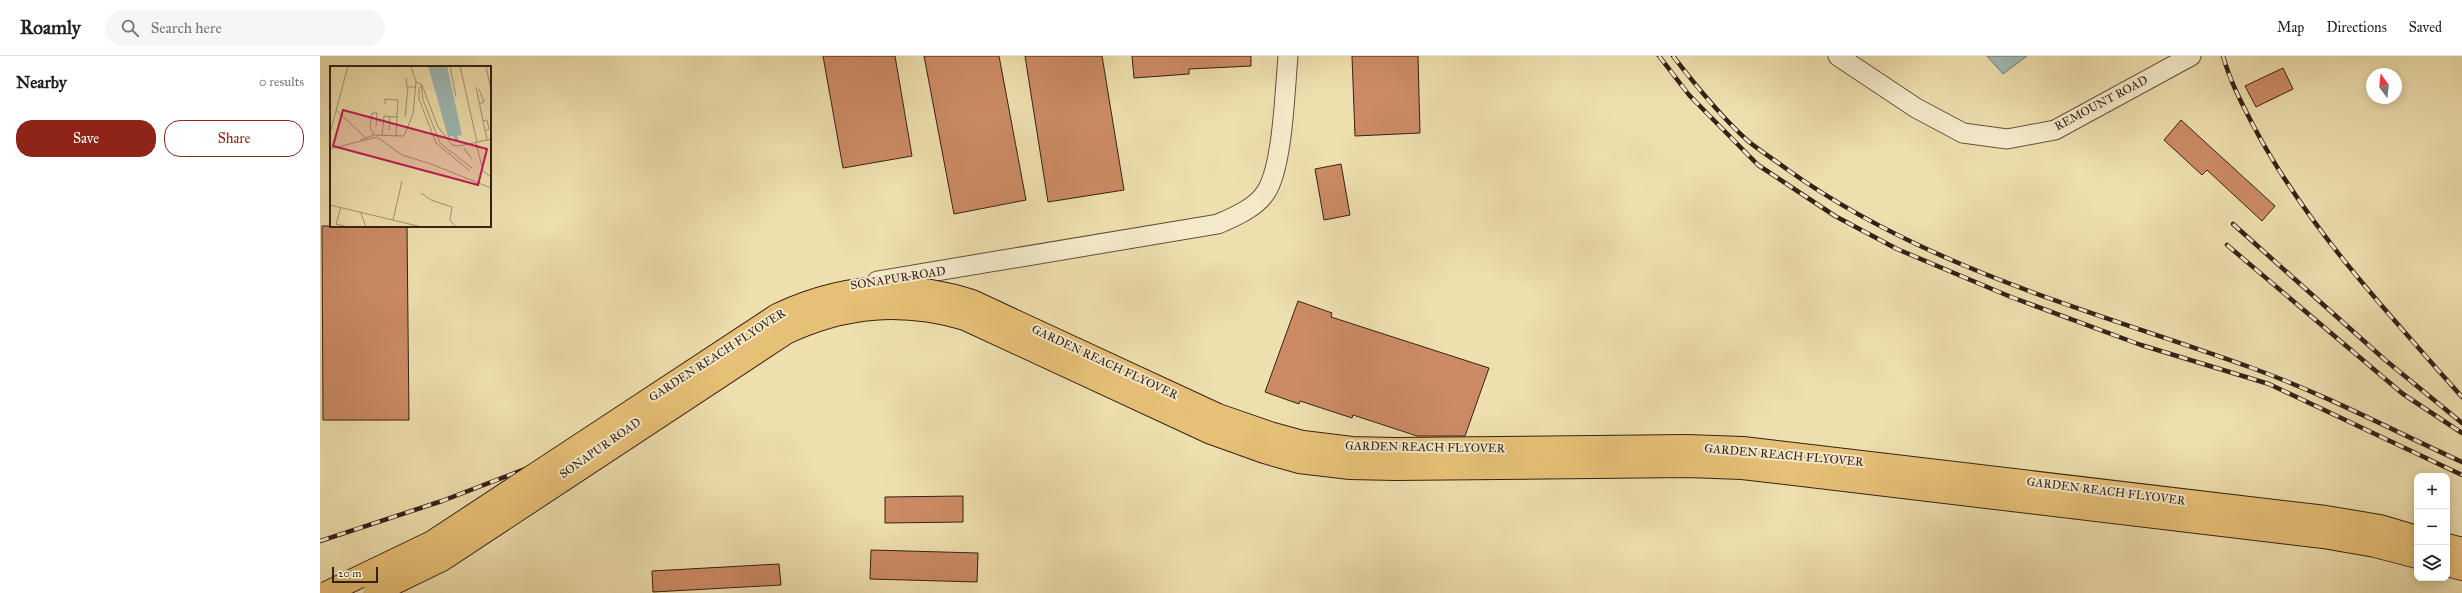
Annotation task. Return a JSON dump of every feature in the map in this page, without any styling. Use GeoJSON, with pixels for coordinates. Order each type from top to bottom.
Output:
{"type":"FeatureCollection","features":[{"type":"Feature","properties":{"kind":"main road","name":"GARDEN REACH FLYOVER"},"geometry":{"type":"LineString","coordinates":[[326,593],[432,542],[776,316],[820,297],[842,292],[887,287],[930,290],[972,301],[1218,415],[1303,442],[1352,448],[1395,449],[1688,446],[1743,448],[2326,517],[2380,526],[2414,535]]}},
{"type":"Feature","properties":{"kind":"main road","name":"GARDEN REACH FLYOVER"},"geometry":{"type":"LineString","coordinates":[[374,593],[442,560],[786,333],[826,316],[846,311],[887,306],[927,310],[965,319],[1211,433],[1299,462],[1350,468],[1395,469],[1687,466],[1742,468],[2323,537],[2376,546],[2414,556]]}},
{"type":"Feature","properties":{"kind":"main road"},"geometry":{"type":"LineString","coordinates":[[2450,546],[2462,549]]}},
{"type":"Feature","properties":{"kind":"main road"},"geometry":{"type":"LineString","coordinates":[[2450,566],[2462,569]]}},
{"type":"Feature","properties":{"kind":"street","name":"SONAPUR ROAD"},"geometry":{"type":"LineString","coordinates":[[347,593],[384,584],[449,548],[622,434],[734,352],[803,305],[845,286],[1218,224],[1245,211],[1266,193],[1275,168],[1284,112],[1288,56]]}},
{"type":"Feature","properties":{"kind":"street","name":"REMOUNT ROAD"},"geometry":{"type":"LineString","coordinates":[[1838,56],[1916,108],[1963,133],[2007,139],[2054,130],[2191,56]]}},
{"type":"Feature","properties":{"kind":"water"},"geometry":{"type":"Polygon","coordinates":[[[1987,56],[2027,56],[2003,74],[1987,56]]]}},
{"type":"Feature","properties":{"kind":"building"},"geometry":{"type":"Polygon","coordinates":[[[823,56],[895,56],[912,156],[843,168],[823,56]]]}},
{"type":"Feature","properties":{"kind":"building"},"geometry":{"type":"Polygon","coordinates":[[[924,56],[999,56],[1026,200],[954,214],[924,56]]]}},
{"type":"Feature","properties":{"kind":"building"},"geometry":{"type":"Polygon","coordinates":[[[1025,56],[1102,56],[1124,190],[1048,202],[1025,56]]]}},
{"type":"Feature","properties":{"kind":"building"},"geometry":{"type":"Polygon","coordinates":[[[1132,56],[1251,56],[1251,66],[1189,69],[1189,74],[1134,78],[1132,56]]]}},
{"type":"Feature","properties":{"kind":"building"},"geometry":{"type":"Polygon","coordinates":[[[1352,56],[1418,56],[1420,133],[1355,136],[1352,56]]]}},
{"type":"Feature","properties":{"kind":"building"},"geometry":{"type":"Polygon","coordinates":[[[2283,68],[2293,89],[2256,107],[2245,86],[2283,68]]]}},
{"type":"Feature","properties":{"kind":"building"},"geometry":{"type":"Polygon","coordinates":[[[2181,120],[2275,206],[2262,221],[2207,170],[2202,175],[2164,140],[2181,120]]]}},
{"type":"Feature","properties":{"kind":"building"},"geometry":{"type":"Polygon","coordinates":[[[1341,164],[1350,215],[1324,220],[1315,169],[1341,164]]]}},
{"type":"Feature","properties":{"kind":"building"},"geometry":{"type":"Polygon","coordinates":[[[322,226],[407,227],[409,420],[323,420],[322,226]]]}},
{"type":"Feature","properties":{"kind":"building"},"geometry":{"type":"Polygon","coordinates":[[[1298,301],[1332,313],[1331,317],[1489,368],[1465,436],[1417,436],[1353,415],[1352,418],[1300,401],[1299,404],[1265,392],[1298,301]]]}},
{"type":"Feature","properties":{"kind":"building"},"geometry":{"type":"Polygon","coordinates":[[[963,496],[963,522],[885,523],[885,497],[963,496]]]}},
{"type":"Feature","properties":{"kind":"building"},"geometry":{"type":"Polygon","coordinates":[[[871,550],[978,553],[977,582],[870,579],[871,550]]]}},
{"type":"Feature","properties":{"kind":"building"},"geometry":{"type":"Polygon","coordinates":[[[779,564],[781,585],[653,592],[652,571],[779,564]]]}},
{"type":"Feature","properties":{"kind":"railway"},"geometry":{"type":"LineString","coordinates":[[1659,56],[1689,95],[1758,165],[1835,216],[1897,249],[2011,297],[2141,345],[2269,384],[2462,475]]}},
{"type":"Feature","properties":{"kind":"railway"},"geometry":{"type":"LineString","coordinates":[[1673,56],[1718,111],[1753,145],[1841,205],[1897,235],[2012,285],[2279,378],[2332,401],[2462,462]]}},
{"type":"Feature","properties":{"kind":"railway"},"geometry":{"type":"LineString","coordinates":[[2223,56],[2232,83],[2253,125],[2297,198],[2349,267],[2462,397]]}},
{"type":"Feature","properties":{"kind":"railway"},"geometry":{"type":"LineString","coordinates":[[2233,224],[2384,359],[2462,423]]}},
{"type":"Feature","properties":{"kind":"railway"},"geometry":{"type":"LineString","coordinates":[[2227,245],[2403,394],[2462,433]]}},
{"type":"Feature","properties":{"kind":"railway"},"geometry":{"type":"LineString","coordinates":[[320,541],[442,501],[619,433],[663,420]]}}]}
